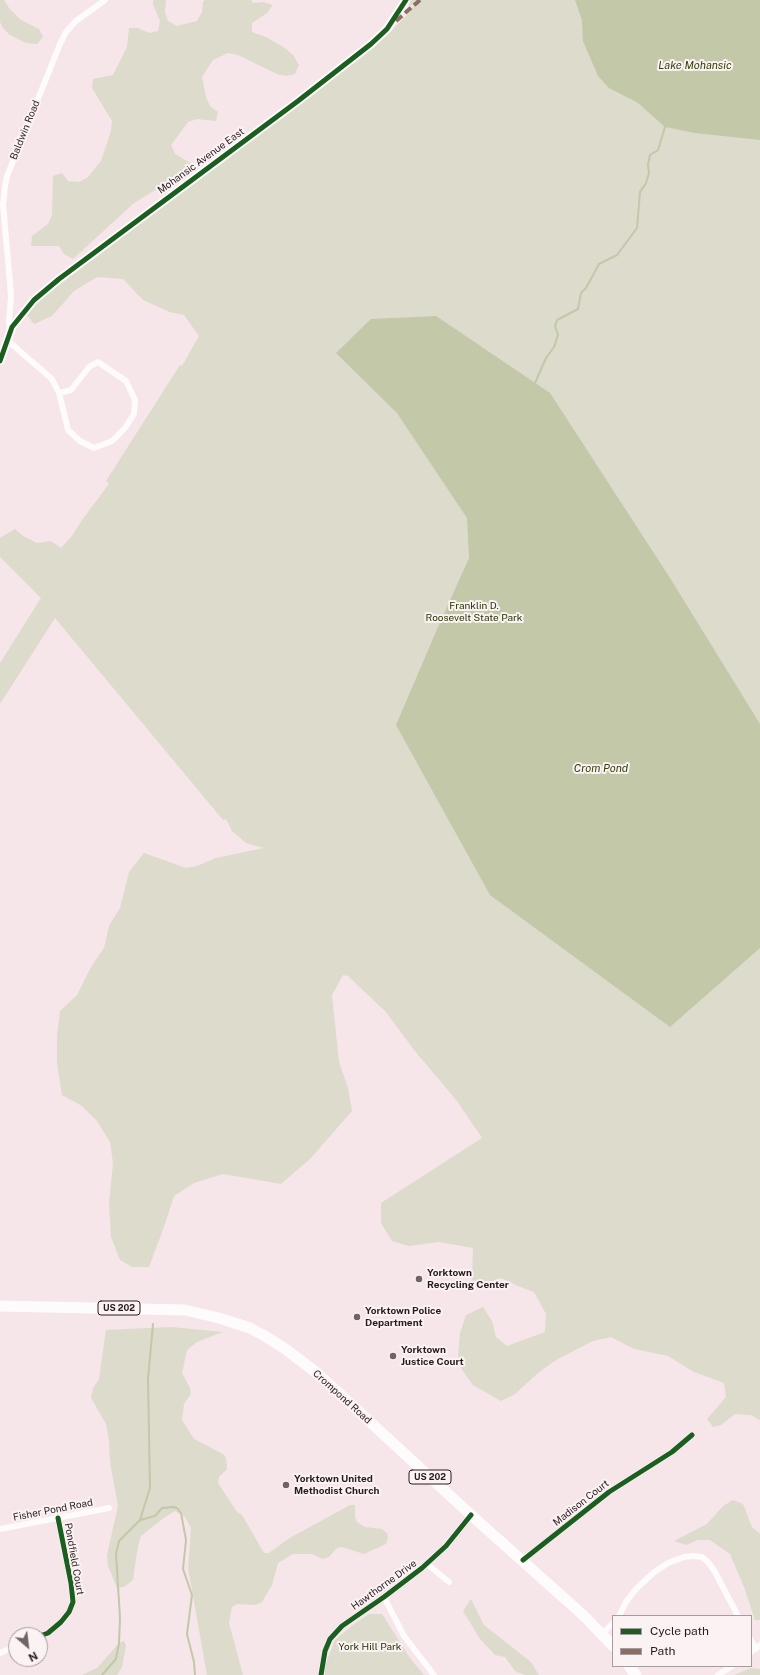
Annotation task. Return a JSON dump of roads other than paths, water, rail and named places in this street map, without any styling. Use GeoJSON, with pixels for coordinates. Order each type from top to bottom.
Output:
{"type":"FeatureCollection","features":[{"type":"Feature","properties":{"kind":"highway","name":"Crompond Road"},"geometry":{"type":"LineString","coordinates":[[0,1306],[174,1310],[201,1313],[250,1328],[284,1348],[317,1373],[471,1515],[523,1560],[612,1645]]}},
{"type":"Feature","properties":{"kind":"highway"},"geometry":{"type":"LineString","coordinates":[[630,1667],[636,1675]]}},
{"type":"Feature","properties":{"kind":"street","name":"Baldwin Road"},"geometry":{"type":"LineString","coordinates":[[0,361],[9,336],[11,290],[3,205],[7,176],[66,32],[83,15],[105,0]]}},
{"type":"Feature","properties":{"kind":"street","name":"Mohansic Avenue East"},"geometry":{"type":"LineString","coordinates":[[9,336],[25,309],[46,289],[298,101],[371,44],[391,24],[406,0]]}},
{"type":"Feature","properties":{"kind":"street"},"geometry":{"type":"LineString","coordinates":[[9,336],[52,379],[59,393],[68,430],[80,441],[94,448],[112,441],[125,428],[134,414],[135,400],[126,381],[98,362],[89,367],[71,390],[59,393]]}},
{"type":"Feature","properties":{"kind":"street","name":"Madison Court"},"geometry":{"type":"LineString","coordinates":[[523,1560],[609,1492],[672,1452],[692,1435]]}},
{"type":"Feature","properties":{"kind":"street","name":"Fisher Pond Road"},"geometry":{"type":"LineString","coordinates":[[0,1530],[109,1508]]}},
{"type":"Feature","properties":{"kind":"street","name":"Hawthorne Drive"},"geometry":{"type":"LineString","coordinates":[[321,1675],[325,1651],[330,1639],[342,1626],[384,1597],[427,1564],[446,1546],[471,1515]]}},
{"type":"Feature","properties":{"kind":"street","name":"Pondfield Court"},"geometry":{"type":"LineString","coordinates":[[48,1633],[70,1612],[72,1602],[71,1583],[58,1518]]}},
{"type":"Feature","properties":{"kind":"street"},"geometry":{"type":"LineString","coordinates":[[620,1615],[626,1602],[636,1589],[653,1573],[668,1563],[684,1557],[702,1556],[715,1572],[737,1615]]}},
{"type":"Feature","properties":{"kind":"street"},"geometry":{"type":"LineString","coordinates":[[427,1564],[449,1582]]}},
{"type":"Feature","properties":{"kind":"street"},"geometry":{"type":"LineString","coordinates":[[384,1597],[404,1636],[434,1675]]}},
{"type":"Feature","properties":{"kind":"street"},"geometry":{"type":"LineString","coordinates":[[602,1634],[612,1624]]}},
{"type":"Feature","properties":{"kind":"street"},"geometry":{"type":"LineString","coordinates":[[718,1675],[730,1667]]}},
{"type":"Feature","properties":{"kind":"water","name":"Lake Mohansic"},"geometry":{"type":"Polygon","coordinates":[[[575,0],[760,0],[760,140],[695,133],[665,127],[638,103],[609,88],[598,76],[583,41],[582,20],[575,0]]]}},
{"type":"Feature","properties":{"kind":"water","name":"Crom Pond"},"geometry":{"type":"Polygon","coordinates":[[[436,316],[550,393],[670,578],[760,724],[760,948],[670,1027],[490,895],[396,725],[469,558],[467,518],[397,413],[336,353],[371,319],[436,316]]]}},
{"type":"Feature","properties":{"kind":"waterway"},"geometry":{"type":"LineString","coordinates":[[535,383],[546,358],[554,347],[558,335],[555,326],[557,320],[578,309],[581,293],[586,288],[599,264],[617,255],[637,228],[640,192],[646,183],[649,173],[648,165],[650,155],[658,150],[665,127]]}},
{"type":"Feature","properties":{"kind":"waterway"},"geometry":{"type":"LineString","coordinates":[[102,1675],[116,1659],[119,1643],[120,1618],[116,1554],[119,1541],[140,1520],[150,1488],[148,1379],[153,1324]]}},
{"type":"Feature","properties":{"kind":"waterway"},"geometry":{"type":"LineString","coordinates":[[140,1520],[155,1516],[162,1508],[177,1508],[181,1513],[186,1540],[183,1569],[192,1595],[187,1634],[194,1662],[195,1675]]}},
{"type":"Feature","properties":{"kind":"place","name":"Yorktown Recycling Center"},"geometry":{"type":"Point","coordinates":[419,1279]}},
{"type":"Feature","properties":{"kind":"place","name":"Yorktown Police Department"},"geometry":{"type":"Point","coordinates":[357,1317]}},
{"type":"Feature","properties":{"kind":"place","name":"Yorktown Justice Court"},"geometry":{"type":"Point","coordinates":[393,1356]}},
{"type":"Feature","properties":{"kind":"place","name":"Yorktown United Methodist Church"},"geometry":{"type":"Point","coordinates":[286,1485]}},
{"type":"Feature","properties":{"kind":"park label","name":"Franklin D. Roosevelt State Park"},"geometry":{"type":"Point","coordinates":[474,612]}},
{"type":"Feature","properties":{"kind":"park label","name":"York Hill Park"},"geometry":{"type":"Point","coordinates":[370,1647]}}]}
